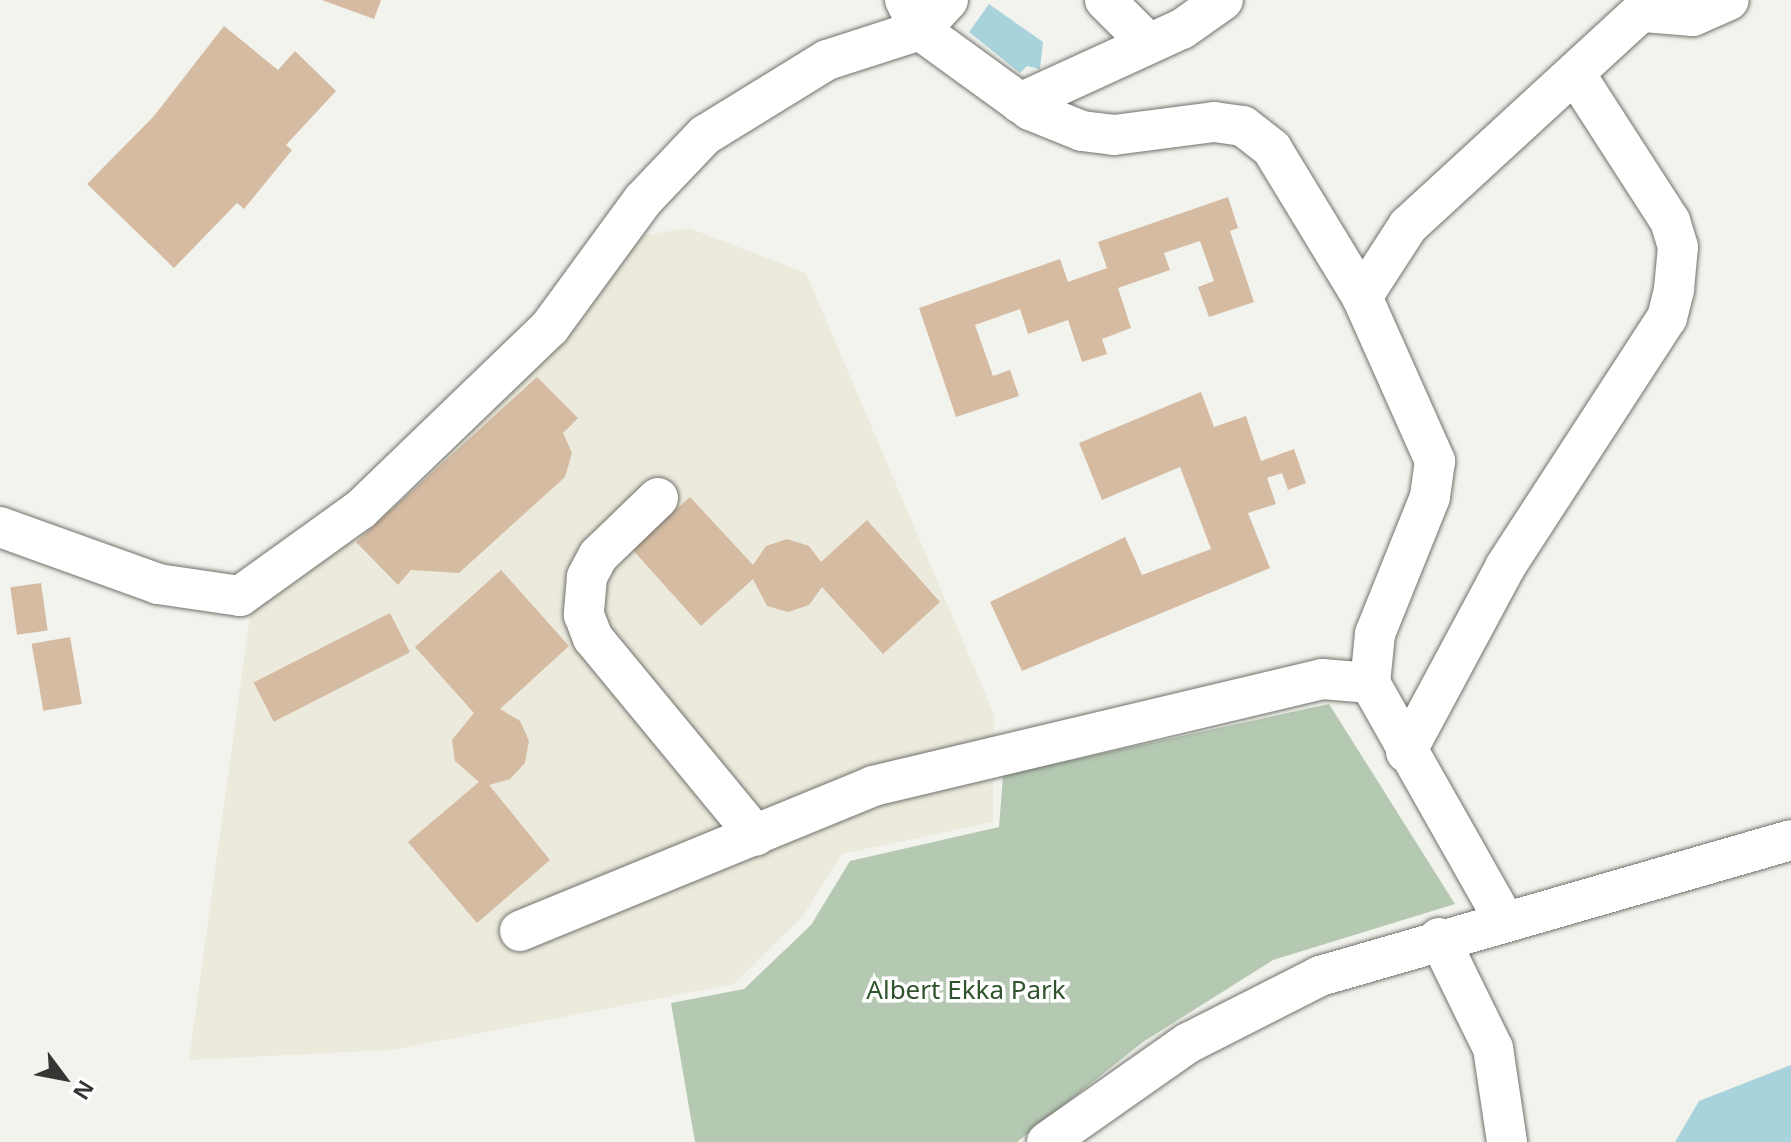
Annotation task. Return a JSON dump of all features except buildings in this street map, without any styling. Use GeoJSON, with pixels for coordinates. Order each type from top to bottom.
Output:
{"type":"FeatureCollection","features":[{"type":"Feature","properties":{"kind":"street"},"geometry":{"type":"LineString","coordinates":[[0,527],[158,584],[240,596],[361,509],[550,327],[643,200],[705,135],[827,60],[912,15],[948,0]]}},
{"type":"Feature","properties":{"kind":"street"},"geometry":{"type":"LineString","coordinates":[[1105,0],[1148,43]]}},
{"type":"Feature","properties":{"kind":"street"},"geometry":{"type":"LineString","coordinates":[[1020,103],[1148,43],[1223,0]]}},
{"type":"Feature","properties":{"kind":"street"},"geometry":{"type":"LineString","coordinates":[[1362,297],[1408,226],[1649,6],[1693,16],[1729,0]]}},
{"type":"Feature","properties":{"kind":"street"},"geometry":{"type":"LineString","coordinates":[[912,15],[1020,103],[1082,131],[1114,135],[1214,122],[1243,126],[1272,149],[1362,297],[1435,461],[1430,497],[1375,634],[1370,683],[1406,752],[1504,920]]}},
{"type":"Feature","properties":{"kind":"street"},"geometry":{"type":"LineString","coordinates":[[1406,752],[1505,567],[1667,318],[1674,289],[1678,247],[1670,221],[1576,75]]}},
{"type":"Feature","properties":{"kind":"street"},"geometry":{"type":"LineString","coordinates":[[658,498],[598,556],[587,577],[584,615],[593,638],[756,836]]}},
{"type":"Feature","properties":{"kind":"street"},"geometry":{"type":"LineString","coordinates":[[520,931],[873,786],[1322,679],[1370,683]]}},
{"type":"Feature","properties":{"kind":"street"},"geometry":{"type":"LineString","coordinates":[[1047,1142],[1247,1009],[1439,938],[1791,840]]}},
{"type":"Feature","properties":{"kind":"street"},"geometry":{"type":"LineString","coordinates":[[1439,938],[1493,1048],[1507,1142]]}},
{"type":"Feature","properties":{"kind":"shaded area"},"geometry":{"type":"Polygon","coordinates":[[[689,228],[806,273],[994,714],[993,822],[842,854],[803,916],[734,984],[392,1050],[189,1060],[251,608],[639,236],[689,228]]]}},
{"type":"Feature","properties":{"kind":"green space","name":"Albert Ekka Park"},"geometry":{"type":"Polygon","coordinates":[[[1329,704],[1455,904],[1273,960],[1143,1042],[1017,1142],[695,1142],[671,1003],[744,989],[811,925],[850,861],[999,827],[1003,775],[1329,704]]]}},
{"type":"Feature","properties":{"kind":"water"},"geometry":{"type":"Polygon","coordinates":[[[989,4],[1043,42],[1040,69],[1027,66],[1020,73],[969,32],[989,4]]]}},
{"type":"Feature","properties":{"kind":"water"},"geometry":{"type":"Polygon","coordinates":[[[1791,1065],[1791,1142],[1675,1142],[1699,1101],[1791,1065]]]}}]}
